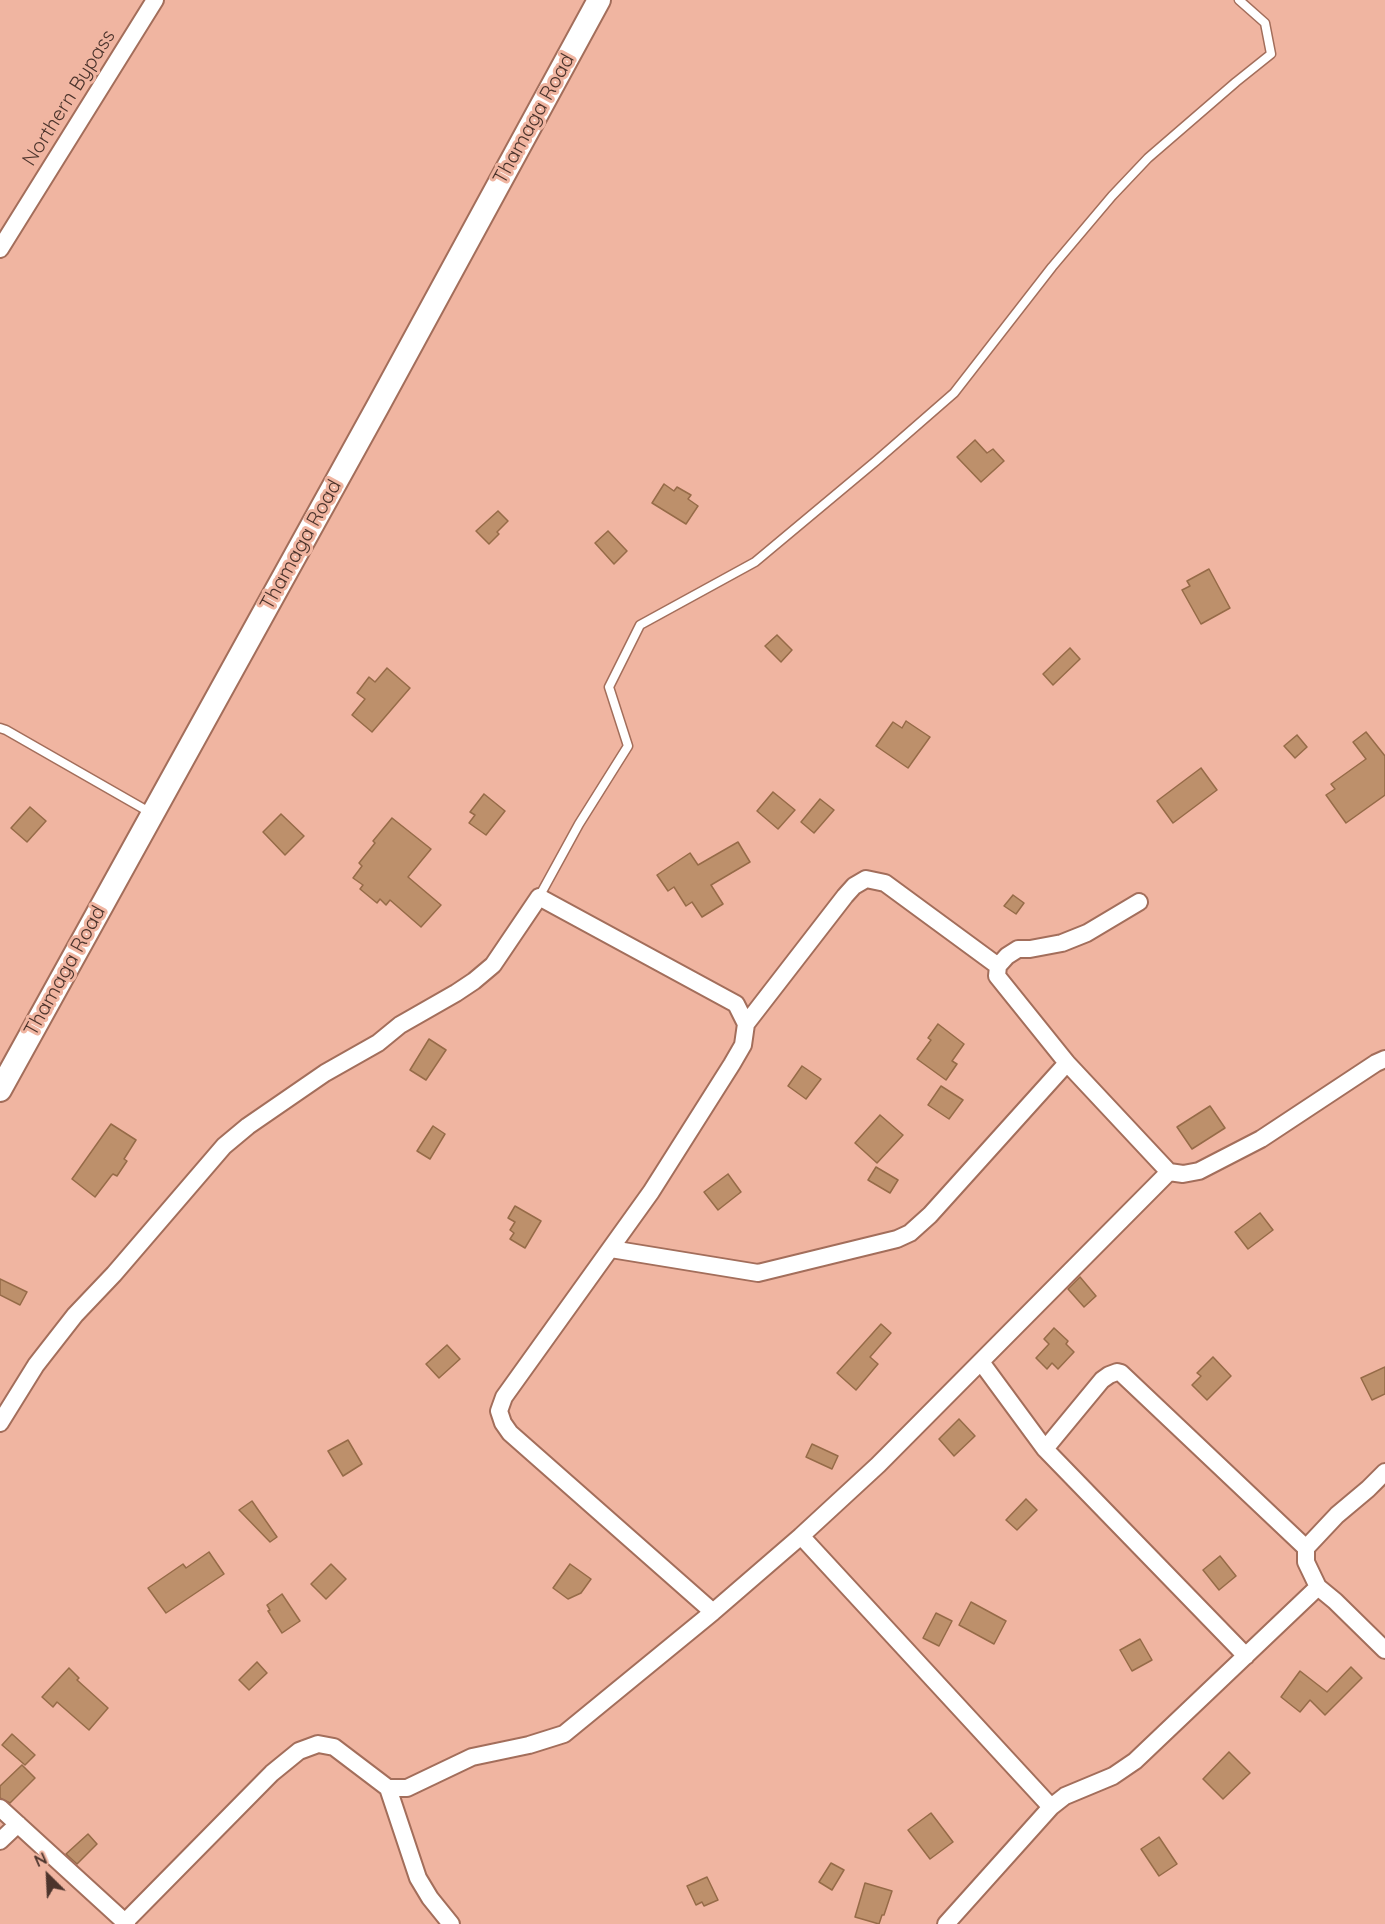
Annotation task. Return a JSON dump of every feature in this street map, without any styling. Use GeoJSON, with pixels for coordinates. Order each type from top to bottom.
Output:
{"type":"FeatureCollection","features":[{"type":"Feature","properties":{"kind":"main road","name":"Thamaga Road"},"geometry":{"type":"LineString","coordinates":[[0,1090],[384,396],[599,0]]}},
{"type":"Feature","properties":{"kind":"street","name":"Northern Bypass"},"geometry":{"type":"LineString","coordinates":[[0,249],[155,0]]}},
{"type":"Feature","properties":{"kind":"street"},"geometry":{"type":"LineString","coordinates":[[713,1612],[510,1433],[499,1411],[504,1397],[651,1192],[743,1045],[746,1024],[854,886],[866,879],[885,883],[998,966]]}},
{"type":"Feature","properties":{"kind":"street"},"geometry":{"type":"LineString","coordinates":[[0,1423],[36,1365],[75,1315],[114,1274],[224,1146],[248,1126],[325,1072],[378,1043],[400,1025],[474,981],[493,965],[539,897],[736,1004],[746,1024]]}},
{"type":"Feature","properties":{"kind":"street"},"geometry":{"type":"LineString","coordinates":[[1139,902],[1097,928],[1071,939],[1030,950],[1018,949],[998,966],[997,976],[1067,1063],[1169,1172],[1183,1174],[1199,1171],[1209,1166],[1261,1138],[1385,1059]]}},
{"type":"Feature","properties":{"kind":"street"},"geometry":{"type":"LineString","coordinates":[[611,1249],[758,1273],[897,1239],[910,1233],[930,1215],[1067,1063]]}},
{"type":"Feature","properties":{"kind":"street"},"geometry":{"type":"LineString","coordinates":[[388,1788],[407,1788],[472,1757],[529,1745],[564,1734],[713,1612],[878,1465],[1169,1172]]}},
{"type":"Feature","properties":{"kind":"street"},"geometry":{"type":"LineString","coordinates":[[981,1362],[1045,1449],[1246,1656]]}},
{"type":"Feature","properties":{"kind":"street"},"geometry":{"type":"LineString","coordinates":[[1045,1449],[1102,1380],[1117,1372],[1121,1373],[1306,1548]]}},
{"type":"Feature","properties":{"kind":"street"},"geometry":{"type":"LineString","coordinates":[[1385,1472],[1368,1490],[1337,1515],[1306,1548],[1306,1562],[1318,1587],[1385,1650]]}},
{"type":"Feature","properties":{"kind":"street"},"geometry":{"type":"LineString","coordinates":[[801,1536],[1051,1807]]}},
{"type":"Feature","properties":{"kind":"street"},"geometry":{"type":"LineString","coordinates":[[946,1924],[1051,1807],[1065,1796],[1113,1776],[1135,1761],[1318,1587]]}},
{"type":"Feature","properties":{"kind":"street"},"geometry":{"type":"LineString","coordinates":[[0,1808],[125,1923],[272,1773],[299,1751],[318,1744],[334,1747],[388,1788],[418,1878],[430,1898],[451,1924]]}},
{"type":"Feature","properties":{"kind":"street"},"geometry":{"type":"LineString","coordinates":[[0,1841],[18,1824]]}},
{"type":"Feature","properties":{"kind":"lane"},"geometry":{"type":"LineString","coordinates":[[539,897],[579,824],[628,746],[609,687],[640,626],[755,562],[954,393],[1052,267],[1112,196],[1148,158],[1271,54],[1265,22],[1239,0]]}},
{"type":"Feature","properties":{"kind":"lane"},"geometry":{"type":"LineString","coordinates":[[0,728],[152,813]]}},
{"type":"Feature","properties":{"kind":"building"},"geometry":{"type":"Polygon","coordinates":[[[975,440],[987,453],[993,449],[1004,461],[981,482],[957,457],[975,440]]]}},
{"type":"Feature","properties":{"kind":"building"},"geometry":{"type":"Polygon","coordinates":[[[664,484],[674,491],[677,487],[691,495],[688,499],[698,506],[686,524],[652,503],[664,484]]]}},
{"type":"Feature","properties":{"kind":"building"},"geometry":{"type":"Polygon","coordinates":[[[498,511],[508,521],[489,544],[476,531],[498,511]]]}},
{"type":"Feature","properties":{"kind":"building"},"geometry":{"type":"Polygon","coordinates":[[[608,531],[627,551],[614,564],[595,543],[608,531]]]}},
{"type":"Feature","properties":{"kind":"building"},"geometry":{"type":"Polygon","coordinates":[[[1209,569],[1230,608],[1201,624],[1182,590],[1190,586],[1187,581],[1209,569]]]}},
{"type":"Feature","properties":{"kind":"building"},"geometry":{"type":"Polygon","coordinates":[[[777,635],[792,650],[781,662],[765,646],[777,635]]]}},
{"type":"Feature","properties":{"kind":"building"},"geometry":{"type":"Polygon","coordinates":[[[1070,648],[1080,659],[1053,685],[1043,674],[1070,648]]]}},
{"type":"Feature","properties":{"kind":"building"},"geometry":{"type":"Polygon","coordinates":[[[387,668],[410,688],[372,732],[352,715],[365,699],[357,693],[369,677],[375,682],[387,668]]]}},
{"type":"Feature","properties":{"kind":"building"},"geometry":{"type":"Polygon","coordinates":[[[906,721],[930,737],[908,768],[876,746],[893,722],[902,728],[906,721]]]}},
{"type":"Feature","properties":{"kind":"building"},"geometry":{"type":"Polygon","coordinates":[[[1366,732],[1385,756],[1385,795],[1346,823],[1326,795],[1335,789],[1331,784],[1366,759],[1353,742],[1366,732]]]}},
{"type":"Feature","properties":{"kind":"building"},"geometry":{"type":"Polygon","coordinates":[[[1297,735],[1307,747],[1295,758],[1284,746],[1297,735]]]}},
{"type":"Feature","properties":{"kind":"building"},"geometry":{"type":"Polygon","coordinates":[[[1201,768],[1217,790],[1173,823],[1157,801],[1201,768]]]}},
{"type":"Feature","properties":{"kind":"building"},"geometry":{"type":"Polygon","coordinates":[[[773,792],[795,810],[778,829],[757,811],[773,792]]]}},
{"type":"Feature","properties":{"kind":"building"},"geometry":{"type":"Polygon","coordinates":[[[484,794],[505,811],[486,835],[469,823],[475,815],[470,812],[484,794]]]}},
{"type":"Feature","properties":{"kind":"building"},"geometry":{"type":"Polygon","coordinates":[[[820,799],[834,810],[814,833],[801,822],[820,799]]]}},
{"type":"Feature","properties":{"kind":"building"},"geometry":{"type":"Polygon","coordinates":[[[30,807],[46,821],[27,842],[11,828],[30,807]]]}},
{"type":"Feature","properties":{"kind":"building"},"geometry":{"type":"Polygon","coordinates":[[[281,814],[304,836],[285,855],[263,832],[281,814]]]}},
{"type":"Feature","properties":{"kind":"building"},"geometry":{"type":"Polygon","coordinates":[[[392,818],[431,849],[408,877],[441,905],[421,927],[390,900],[386,905],[380,899],[377,903],[360,889],[363,885],[353,878],[362,866],[359,863],[375,843],[373,841],[392,818]]]}},
{"type":"Feature","properties":{"kind":"building"},"geometry":{"type":"Polygon","coordinates":[[[738,842],[750,862],[711,885],[723,904],[702,917],[692,902],[686,906],[674,887],[668,891],[657,875],[690,853],[698,865],[738,842]]]}},
{"type":"Feature","properties":{"kind":"building"},"geometry":{"type":"Polygon","coordinates":[[[1013,895],[1024,903],[1016,914],[1004,906],[1013,895]]]}},
{"type":"Feature","properties":{"kind":"building"},"geometry":{"type":"Polygon","coordinates":[[[938,1024],[964,1044],[952,1061],[957,1064],[946,1080],[917,1059],[931,1040],[928,1038],[938,1024]]]}},
{"type":"Feature","properties":{"kind":"building"},"geometry":{"type":"Polygon","coordinates":[[[429,1039],[446,1050],[426,1080],[410,1070],[429,1039]]]}},
{"type":"Feature","properties":{"kind":"building"},"geometry":{"type":"Polygon","coordinates":[[[802,1066],[821,1079],[806,1099],[788,1086],[802,1066]]]}},
{"type":"Feature","properties":{"kind":"building"},"geometry":{"type":"Polygon","coordinates":[[[941,1086],[963,1100],[949,1119],[928,1105],[941,1086]]]}},
{"type":"Feature","properties":{"kind":"building"},"geometry":{"type":"Polygon","coordinates":[[[1210,1106],[1225,1128],[1192,1149],[1177,1127],[1210,1106]]]}},
{"type":"Feature","properties":{"kind":"building"},"geometry":{"type":"Polygon","coordinates":[[[880,1115],[903,1135],[877,1163],[855,1143],[880,1115]]]}},
{"type":"Feature","properties":{"kind":"building"},"geometry":{"type":"Polygon","coordinates":[[[111,1124],[136,1140],[124,1159],[127,1161],[117,1176],[113,1174],[95,1197],[72,1179],[111,1124]]]}},
{"type":"Feature","properties":{"kind":"building"},"geometry":{"type":"Polygon","coordinates":[[[433,1126],[445,1134],[430,1159],[417,1151],[433,1126]]]}},
{"type":"Feature","properties":{"kind":"building"},"geometry":{"type":"Polygon","coordinates":[[[876,1167],[898,1180],[890,1193],[868,1180],[876,1167]]]}},
{"type":"Feature","properties":{"kind":"building"},"geometry":{"type":"Polygon","coordinates":[[[728,1174],[741,1192],[718,1210],[704,1192],[728,1174]]]}},
{"type":"Feature","properties":{"kind":"building"},"geometry":{"type":"Polygon","coordinates":[[[515,1206],[541,1221],[525,1248],[510,1239],[514,1233],[510,1230],[515,1222],[508,1218],[515,1206]]]}},
{"type":"Feature","properties":{"kind":"building"},"geometry":{"type":"Polygon","coordinates":[[[1260,1213],[1273,1230],[1248,1249],[1235,1232],[1260,1213]]]}},
{"type":"Feature","properties":{"kind":"building"},"geometry":{"type":"Polygon","coordinates":[[[1080,1277],[1096,1296],[1084,1307],[1068,1289],[1080,1277]]]}},
{"type":"Feature","properties":{"kind":"building"},"geometry":{"type":"Polygon","coordinates":[[[0,1279],[27,1292],[20,1305],[0,1295],[0,1279]]]}},
{"type":"Feature","properties":{"kind":"building"},"geometry":{"type":"Polygon","coordinates":[[[881,1324],[891,1333],[870,1357],[878,1364],[856,1390],[837,1373],[881,1324]]]}},
{"type":"Feature","properties":{"kind":"building"},"geometry":{"type":"Polygon","coordinates":[[[1054,1328],[1068,1341],[1066,1344],[1074,1352],[1058,1369],[1052,1363],[1047,1369],[1036,1358],[1049,1344],[1044,1339],[1054,1328]]]}},
{"type":"Feature","properties":{"kind":"building"},"geometry":{"type":"Polygon","coordinates":[[[447,1345],[460,1359],[439,1378],[426,1364],[447,1345]]]}},
{"type":"Feature","properties":{"kind":"building"},"geometry":{"type":"Polygon","coordinates":[[[1213,1357],[1231,1376],[1207,1400],[1192,1385],[1201,1376],[1197,1373],[1213,1357]]]}},
{"type":"Feature","properties":{"kind":"building"},"geometry":{"type":"Polygon","coordinates":[[[1385,1367],[1385,1394],[1372,1400],[1361,1378],[1385,1367]]]}},
{"type":"Feature","properties":{"kind":"building"},"geometry":{"type":"Polygon","coordinates":[[[959,1419],[975,1436],[954,1456],[939,1439],[959,1419]]]}},
{"type":"Feature","properties":{"kind":"building"},"geometry":{"type":"Polygon","coordinates":[[[348,1440],[362,1464],[343,1476],[328,1451],[348,1440]]]}},
{"type":"Feature","properties":{"kind":"building"},"geometry":{"type":"Polygon","coordinates":[[[812,1444],[838,1456],[832,1469],[806,1457],[812,1444]]]}},
{"type":"Feature","properties":{"kind":"building"},"geometry":{"type":"Polygon","coordinates":[[[1026,1499],[1037,1510],[1017,1530],[1006,1520],[1026,1499]]]}},
{"type":"Feature","properties":{"kind":"building"},"geometry":{"type":"Polygon","coordinates":[[[252,1501],[277,1537],[270,1542],[239,1510],[252,1501]]]}},
{"type":"Feature","properties":{"kind":"building"},"geometry":{"type":"Polygon","coordinates":[[[209,1552],[224,1574],[166,1613],[148,1588],[183,1564],[186,1568],[209,1552]]]}},
{"type":"Feature","properties":{"kind":"building"},"geometry":{"type":"Polygon","coordinates":[[[1220,1556],[1236,1576],[1219,1590],[1203,1570],[1220,1556]]]}},
{"type":"Feature","properties":{"kind":"building"},"geometry":{"type":"Polygon","coordinates":[[[331,1564],[346,1579],[326,1599],[311,1584],[331,1564]]]}},
{"type":"Feature","properties":{"kind":"building"},"geometry":{"type":"Polygon","coordinates":[[[570,1564],[591,1579],[581,1593],[568,1599],[553,1588],[570,1564]]]}},
{"type":"Feature","properties":{"kind":"building"},"geometry":{"type":"Polygon","coordinates":[[[282,1594],[300,1621],[282,1633],[268,1611],[270,1610],[267,1605],[282,1594]]]}},
{"type":"Feature","properties":{"kind":"building"},"geometry":{"type":"Polygon","coordinates":[[[971,1602],[1006,1621],[994,1644],[959,1625],[971,1602]]]}},
{"type":"Feature","properties":{"kind":"building"},"geometry":{"type":"Polygon","coordinates":[[[936,1613],[952,1621],[939,1646],[923,1638],[936,1613]]]}},
{"type":"Feature","properties":{"kind":"building"},"geometry":{"type":"Polygon","coordinates":[[[1140,1639],[1152,1660],[1132,1671],[1120,1650],[1140,1639]]]}},
{"type":"Feature","properties":{"kind":"building"},"geometry":{"type":"Polygon","coordinates":[[[257,1662],[267,1673],[249,1690],[239,1680],[257,1662]]]}},
{"type":"Feature","properties":{"kind":"building"},"geometry":{"type":"Polygon","coordinates":[[[1351,1667],[1362,1678],[1325,1715],[1310,1700],[1300,1712],[1281,1697],[1300,1671],[1327,1692],[1351,1667]]]}},
{"type":"Feature","properties":{"kind":"building"},"geometry":{"type":"Polygon","coordinates":[[[69,1668],[79,1678],[77,1680],[108,1708],[89,1730],[57,1702],[53,1707],[42,1697],[69,1668]]]}},
{"type":"Feature","properties":{"kind":"building"},"geometry":{"type":"Polygon","coordinates":[[[12,1734],[35,1755],[25,1765],[2,1745],[12,1734]]]}},
{"type":"Feature","properties":{"kind":"building"},"geometry":{"type":"Polygon","coordinates":[[[1229,1752],[1250,1773],[1223,1799],[1203,1779],[1229,1752]]]}},
{"type":"Feature","properties":{"kind":"building"},"geometry":{"type":"Polygon","coordinates":[[[22,1765],[35,1778],[10,1803],[0,1798],[0,1786],[22,1765]]]}},
{"type":"Feature","properties":{"kind":"building"},"geometry":{"type":"Polygon","coordinates":[[[931,1813],[953,1842],[930,1859],[908,1830],[931,1813]]]}},
{"type":"Feature","properties":{"kind":"building"},"geometry":{"type":"Polygon","coordinates":[[[88,1834],[97,1844],[77,1864],[66,1854],[88,1834]]]}},
{"type":"Feature","properties":{"kind":"building"},"geometry":{"type":"Polygon","coordinates":[[[1159,1837],[1177,1864],[1159,1876],[1141,1849],[1159,1837]]]}},
{"type":"Feature","properties":{"kind":"building"},"geometry":{"type":"Polygon","coordinates":[[[831,1863],[844,1870],[832,1890],[819,1882],[831,1863]]]}},
{"type":"Feature","properties":{"kind":"building"},"geometry":{"type":"Polygon","coordinates":[[[707,1877],[718,1900],[704,1906],[702,1902],[696,1905],[687,1886],[707,1877]]]}},
{"type":"Feature","properties":{"kind":"building"},"geometry":{"type":"Polygon","coordinates":[[[865,1883],[892,1891],[879,1924],[855,1917],[865,1883]]]}}]}
